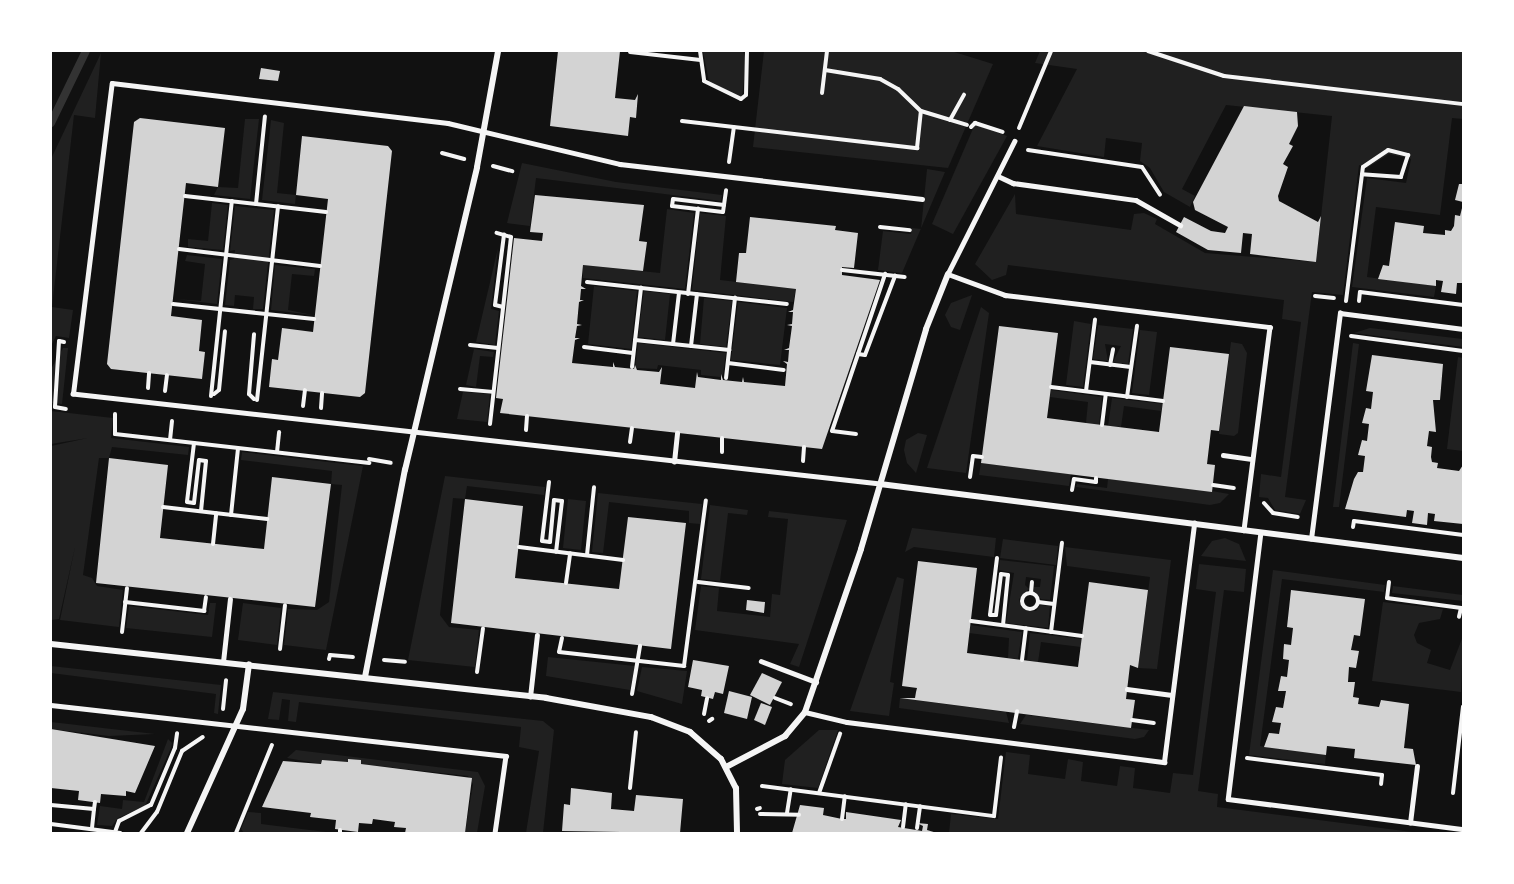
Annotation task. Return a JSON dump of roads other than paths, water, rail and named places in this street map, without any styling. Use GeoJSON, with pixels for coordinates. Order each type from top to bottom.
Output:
{"type":"FeatureCollection","features":[{"type":"Feature","properties":{"kind":"street"},"geometry":{"type":"LineString","coordinates":[[365,677],[413,432],[484,132],[498,51]]}},
{"type":"Feature","properties":{"kind":"street"},"geometry":{"type":"LineString","coordinates":[[726,767],[785,736],[805,712],[880,484],[926,329],[948,274]]}},
{"type":"Feature","properties":{"kind":"street"},"geometry":{"type":"LineString","coordinates":[[880,484],[1463,558]]}},
{"type":"Feature","properties":{"kind":"street"},"geometry":{"type":"LineString","coordinates":[[51,644],[249,664],[583,703],[660,720],[703,740],[726,767],[737,795],[737,833]]}},
{"type":"Feature","properties":{"kind":"street"},"geometry":{"type":"LineString","coordinates":[[187,833],[244,702],[249,664]]}},
{"type":"Feature","properties":{"kind":"lane"},"geometry":{"type":"LineString","coordinates":[[880,484],[73,394],[111,83],[448,123],[620,165],[922,198]]}},
{"type":"Feature","properties":{"kind":"lane"},"geometry":{"type":"LineString","coordinates":[[1015,139],[948,274],[1005,295],[1270,327],[1244,530]]}},
{"type":"Feature","properties":{"kind":"lane"},"geometry":{"type":"LineString","coordinates":[[998,176],[1013,183],[1136,200],[1180,225]]}},
{"type":"Feature","properties":{"kind":"lane"},"geometry":{"type":"LineString","coordinates":[[1311,539],[1340,313],[1463,329]]}},
{"type":"Feature","properties":{"kind":"lane"},"geometry":{"type":"LineString","coordinates":[[674,462],[677,432]]}},
{"type":"Feature","properties":{"kind":"lane"},"geometry":{"type":"LineString","coordinates":[[1223,455],[1252,459]]}},
{"type":"Feature","properties":{"kind":"lane"},"geometry":{"type":"LineString","coordinates":[[805,712],[843,721],[1164,762],[1194,523]]}},
{"type":"Feature","properties":{"kind":"lane"},"geometry":{"type":"LineString","coordinates":[[1262,532],[1227,799],[1463,830]]}},
{"type":"Feature","properties":{"kind":"lane"},"geometry":{"type":"LineString","coordinates":[[223,662],[230,599]]}},
{"type":"Feature","properties":{"kind":"lane"},"geometry":{"type":"LineString","coordinates":[[530,697],[537,635]]}},
{"type":"Feature","properties":{"kind":"lane"},"geometry":{"type":"LineString","coordinates":[[761,661],[816,682]]}},
{"type":"Feature","properties":{"kind":"lane"},"geometry":{"type":"LineString","coordinates":[[1127,689],[1172,695]]}},
{"type":"Feature","properties":{"kind":"lane"},"geometry":{"type":"LineString","coordinates":[[51,705],[507,756],[495,833]]}},
{"type":"Feature","properties":{"kind":"lane"},"geometry":{"type":"LineString","coordinates":[[1410,823],[1417,766]]}},
{"type":"Feature","properties":{"kind":"waterway"},"geometry":{"type":"LineString","coordinates":[[51,123],[86,51]]}}]}
